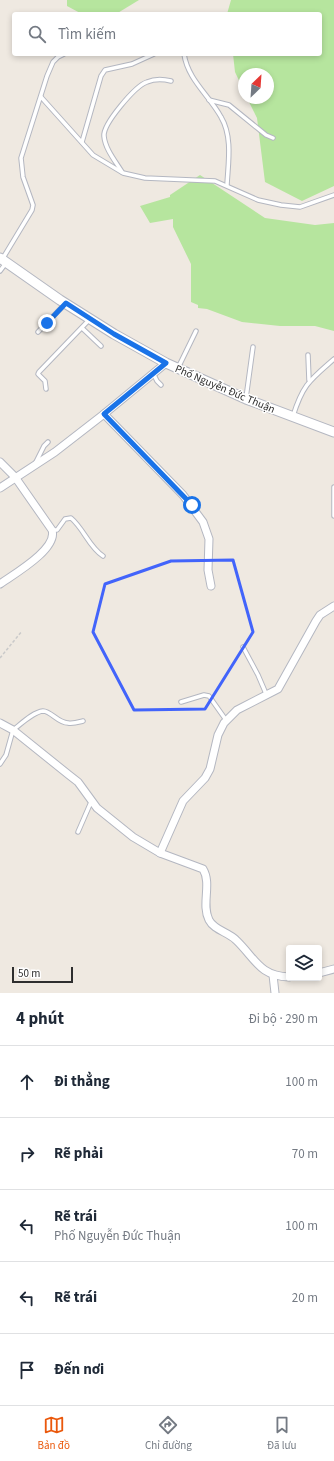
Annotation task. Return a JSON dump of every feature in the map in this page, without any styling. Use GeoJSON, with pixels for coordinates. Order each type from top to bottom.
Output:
{"type":"FeatureCollection","features":[{"type":"Feature","properties":{"kind":"street","name":"Phố Nguyễn Đức Thuận"},"geometry":{"type":"LineString","coordinates":[[3,260],[90,319],[166,363],[246,399],[334,432]]}},
{"type":"Feature","properties":{"kind":"street"},"geometry":{"type":"LineString","coordinates":[[0,488],[55,452],[166,363]]}},
{"type":"Feature","properties":{"kind":"street"},"geometry":{"type":"LineString","coordinates":[[104,414],[183,495],[203,522],[209,539],[208,570],[211,586]]}},
{"type":"Feature","properties":{"kind":"street"},"geometry":{"type":"LineString","coordinates":[[0,462],[15,477],[54,534],[48,547],[0,584]]}},
{"type":"Feature","properties":{"kind":"street"},"geometry":{"type":"LineString","coordinates":[[160,853],[183,801],[205,778],[210,769],[218,735],[226,720],[237,710],[267,696],[278,689],[283,683],[320,615],[334,606]]}},
{"type":"Feature","properties":{"kind":"street"},"geometry":{"type":"LineString","coordinates":[[0,723],[13,730],[78,782],[97,808],[133,837],[160,853],[202,869],[206,875],[206,910],[209,920],[215,927],[236,940],[256,964],[273,975],[286,977]]}},
{"type":"Feature","properties":{"kind":"street"},"geometry":{"type":"LineString","coordinates":[[322,972],[334,969]]}},
{"type":"Feature","properties":{"kind":"street"},"geometry":{"type":"LineString","coordinates":[[273,975],[275,993]]}},
{"type":"Feature","properties":{"kind":"lane"},"geometry":{"type":"LineString","coordinates":[[0,271],[3,260],[32,210],[33,205],[23,177],[21,158],[41,97],[46,76],[53,62],[60,56]]}},
{"type":"Feature","properties":{"kind":"lane"},"geometry":{"type":"LineString","coordinates":[[82,142],[101,76],[105,70],[132,64],[150,56]]}},
{"type":"Feature","properties":{"kind":"lane"},"geometry":{"type":"LineString","coordinates":[[184,56],[186,66],[193,79],[222,118],[228,137],[227,185]]}},
{"type":"Feature","properties":{"kind":"lane"},"geometry":{"type":"LineString","coordinates":[[123,173],[107,146],[104,136],[107,125],[139,86],[147,81],[164,79],[171,81]]}},
{"type":"Feature","properties":{"kind":"lane"},"geometry":{"type":"LineString","coordinates":[[41,97],[93,155],[123,173],[145,178],[215,181],[258,200],[300,207],[334,195]]}},
{"type":"Feature","properties":{"kind":"lane"},"geometry":{"type":"LineString","coordinates":[[209,100],[229,105],[266,135],[273,138]]}},
{"type":"Feature","properties":{"kind":"lane"},"geometry":{"type":"LineString","coordinates":[[38,332],[66,303]]}},
{"type":"Feature","properties":{"kind":"lane"},"geometry":{"type":"LineString","coordinates":[[46,389],[45,381],[38,374],[39,372],[90,319]]}},
{"type":"Feature","properties":{"kind":"lane"},"geometry":{"type":"LineString","coordinates":[[82,328],[101,346]]}},
{"type":"Feature","properties":{"kind":"lane"},"geometry":{"type":"LineString","coordinates":[[178,369],[196,331]]}},
{"type":"Feature","properties":{"kind":"lane"},"geometry":{"type":"LineString","coordinates":[[246,399],[250,382],[253,347]]}},
{"type":"Feature","properties":{"kind":"lane"},"geometry":{"type":"LineString","coordinates":[[308,355],[309,380]]}},
{"type":"Feature","properties":{"kind":"lane"},"geometry":{"type":"LineString","coordinates":[[292,417],[299,397],[309,380],[334,359]]}},
{"type":"Feature","properties":{"kind":"lane"},"geometry":{"type":"LineString","coordinates":[[153,373],[161,385]]}},
{"type":"Feature","properties":{"kind":"lane"},"geometry":{"type":"LineString","coordinates":[[34,465],[44,446],[48,442]]}},
{"type":"Feature","properties":{"kind":"lane"},"geometry":{"type":"LineString","coordinates":[[334,487],[334,516]]}},
{"type":"Feature","properties":{"kind":"lane"},"geometry":{"type":"LineString","coordinates":[[52,530],[57,530],[65,519],[71,518],[94,549],[103,556]]}},
{"type":"Feature","properties":{"kind":"lane"},"geometry":{"type":"LineString","coordinates":[[243,647],[267,696]]}},
{"type":"Feature","properties":{"kind":"lane"},"geometry":{"type":"LineString","coordinates":[[181,702],[204,695],[209,696],[226,720]]}},
{"type":"Feature","properties":{"kind":"lane"},"geometry":{"type":"LineString","coordinates":[[0,764],[6,754],[13,730],[43,711],[69,724],[83,721]]}},
{"type":"Feature","properties":{"kind":"lane"},"geometry":{"type":"LineString","coordinates":[[78,832],[92,801]]}},
{"type":"Feature","properties":{"kind":"path"},"geometry":{"type":"LineString","coordinates":[[0,658],[22,631]]}},
{"type":"Feature","properties":{"kind":"highlighted area"},"geometry":{"type":"Polygon","coordinates":[[[233,560],[253,632],[205,709],[134,710],[93,632],[105,584],[171,561],[233,560]]]}},
{"type":"Feature","properties":{"kind":"green space"},"geometry":{"type":"Polygon","coordinates":[[[67,0],[139,0],[119,12],[78,12],[67,6],[67,0]]]}},
{"type":"Feature","properties":{"kind":"green space"},"geometry":{"type":"Polygon","coordinates":[[[231,0],[334,0],[334,186],[302,201],[265,182],[257,118],[250,104],[274,104],[274,68],[238,68],[238,78],[235,72],[233,56],[322,56],[322,12],[228,12],[231,0]]]}},
{"type":"Feature","properties":{"kind":"green space"},"geometry":{"type":"Polygon","coordinates":[[[200,175],[265,218],[315,225],[334,223],[334,331],[315,326],[280,326],[242,322],[207,309],[198,308],[198,305],[191,302],[191,264],[173,227],[173,219],[150,223],[140,206],[170,197],[170,195],[200,175]]]}},
{"type":"Feature","properties":{"kind":"route"},"geometry":{"type":"LineString","coordinates":[[47,323],[66,303],[114,334],[166,363],[104,414],[192,505]]}}]}
